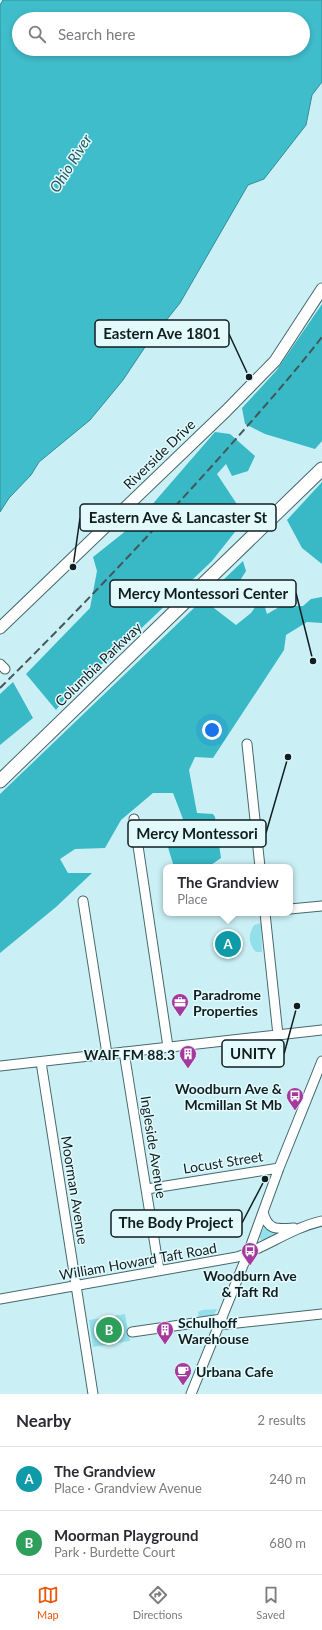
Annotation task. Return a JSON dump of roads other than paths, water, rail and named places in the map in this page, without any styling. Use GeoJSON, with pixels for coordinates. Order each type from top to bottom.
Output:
{"type":"FeatureCollection","features":[{"type":"Feature","properties":{"kind":"highway","name":"Columbia Parkway"},"geometry":{"type":"LineString","coordinates":[[0,781],[322,469]]}},
{"type":"Feature","properties":{"kind":"main road","name":"Riverside Drive"},"geometry":{"type":"LineString","coordinates":[[0,628],[226,411],[270,365],[322,289]]}},
{"type":"Feature","properties":{"kind":"street"},"geometry":{"type":"LineString","coordinates":[[247,744],[260,864]]}},
{"type":"Feature","properties":{"kind":"street"},"geometry":{"type":"LineString","coordinates":[[134,820],[168,1047]]}},
{"type":"Feature","properties":{"kind":"street"},"geometry":{"type":"LineString","coordinates":[[83,901],[107,1054]]}},
{"type":"Feature","properties":{"kind":"street"},"geometry":{"type":"LineString","coordinates":[[293,909],[322,906]]}},
{"type":"Feature","properties":{"kind":"street"},"geometry":{"type":"LineString","coordinates":[[265,916],[278,1035]]}},
{"type":"Feature","properties":{"kind":"street"},"geometry":{"type":"LineString","coordinates":[[0,1066],[322,1030]]}},
{"type":"Feature","properties":{"kind":"street","name":"Ingleside Avenue"},"geometry":{"type":"LineString","coordinates":[[124,1052],[159,1270]]}},
{"type":"Feature","properties":{"kind":"street"},"geometry":{"type":"LineString","coordinates":[[191,1394],[248,1253],[279,1168],[322,1061]]}},
{"type":"Feature","properties":{"kind":"street","name":"Moorman Avenue"},"geometry":{"type":"LineString","coordinates":[[41,1062],[93,1394]]}},
{"type":"Feature","properties":{"kind":"street","name":"Locust Street"},"geometry":{"type":"LineString","coordinates":[[147,1189],[279,1168]]}},
{"type":"Feature","properties":{"kind":"street"},"geometry":{"type":"LineString","coordinates":[[263,1212],[268,1224],[277,1229],[297,1228]]}},
{"type":"Feature","properties":{"kind":"street","name":"William Howard Taft Road"},"geometry":{"type":"LineString","coordinates":[[0,1299],[237,1257],[297,1228],[322,1221]]}},
{"type":"Feature","properties":{"kind":"street"},"geometry":{"type":"LineString","coordinates":[[132,1332],[220,1322],[322,1314]]}},
{"type":"Feature","properties":{"kind":"water","name":"Ohio River"},"geometry":{"type":"Polygon","coordinates":[[[3,0],[322,0],[322,82],[312,95],[306,125],[264,179],[248,185],[180,303],[145,347],[123,380],[90,420],[39,462],[31,475],[9,498],[0,512],[0,5],[3,0]]]}},
{"type":"Feature","properties":{"kind":"railway"},"geometry":{"type":"LineString","coordinates":[[0,688],[134,551],[212,466],[268,403],[322,337]]}},
{"type":"Feature","properties":{"kind":"place","name":"Eastern Ave 1801"},"geometry":{"type":"Point","coordinates":[249,377]}},
{"type":"Feature","properties":{"kind":"place","name":"Eastern Ave & Lancaster St"},"geometry":{"type":"Point","coordinates":[73,567]}},
{"type":"Feature","properties":{"kind":"place","name":"Mercy Montessori Center"},"geometry":{"type":"Point","coordinates":[313,661]}},
{"type":"Feature","properties":{"kind":"place","name":"Mercy Montessori"},"geometry":{"type":"Point","coordinates":[288,757]}},
{"type":"Feature","properties":{"kind":"place","name":"The Grandview"},"geometry":{"type":"Point","coordinates":[228,944]}},
{"type":"Feature","properties":{"kind":"place","name":"UNITY"},"geometry":{"type":"Point","coordinates":[297,1006]}},
{"type":"Feature","properties":{"kind":"place","name":"Paradrome Properties"},"geometry":{"type":"Point","coordinates":[180,1017]}},
{"type":"Feature","properties":{"kind":"place","name":"WAIF FM 88.3"},"geometry":{"type":"Point","coordinates":[188,1069]}},
{"type":"Feature","properties":{"kind":"place","name":"Woodburn Ave & Mcmillan St Mb"},"geometry":{"type":"Point","coordinates":[295,1111]}},
{"type":"Feature","properties":{"kind":"place","name":"The Body Project"},"geometry":{"type":"Point","coordinates":[265,1179]}},
{"type":"Feature","properties":{"kind":"place","name":"Woodburn Ave & Taft Rd"},"geometry":{"type":"Point","coordinates":[250,1266]}},
{"type":"Feature","properties":{"kind":"place","name":"Moorman Playground"},"geometry":{"type":"Point","coordinates":[109,1330]}},
{"type":"Feature","properties":{"kind":"place","name":"Schulhoff Warehouse"},"geometry":{"type":"Point","coordinates":[165,1345]}},
{"type":"Feature","properties":{"kind":"place","name":"Urbana Cafe"},"geometry":{"type":"Point","coordinates":[183,1386]}}]}
